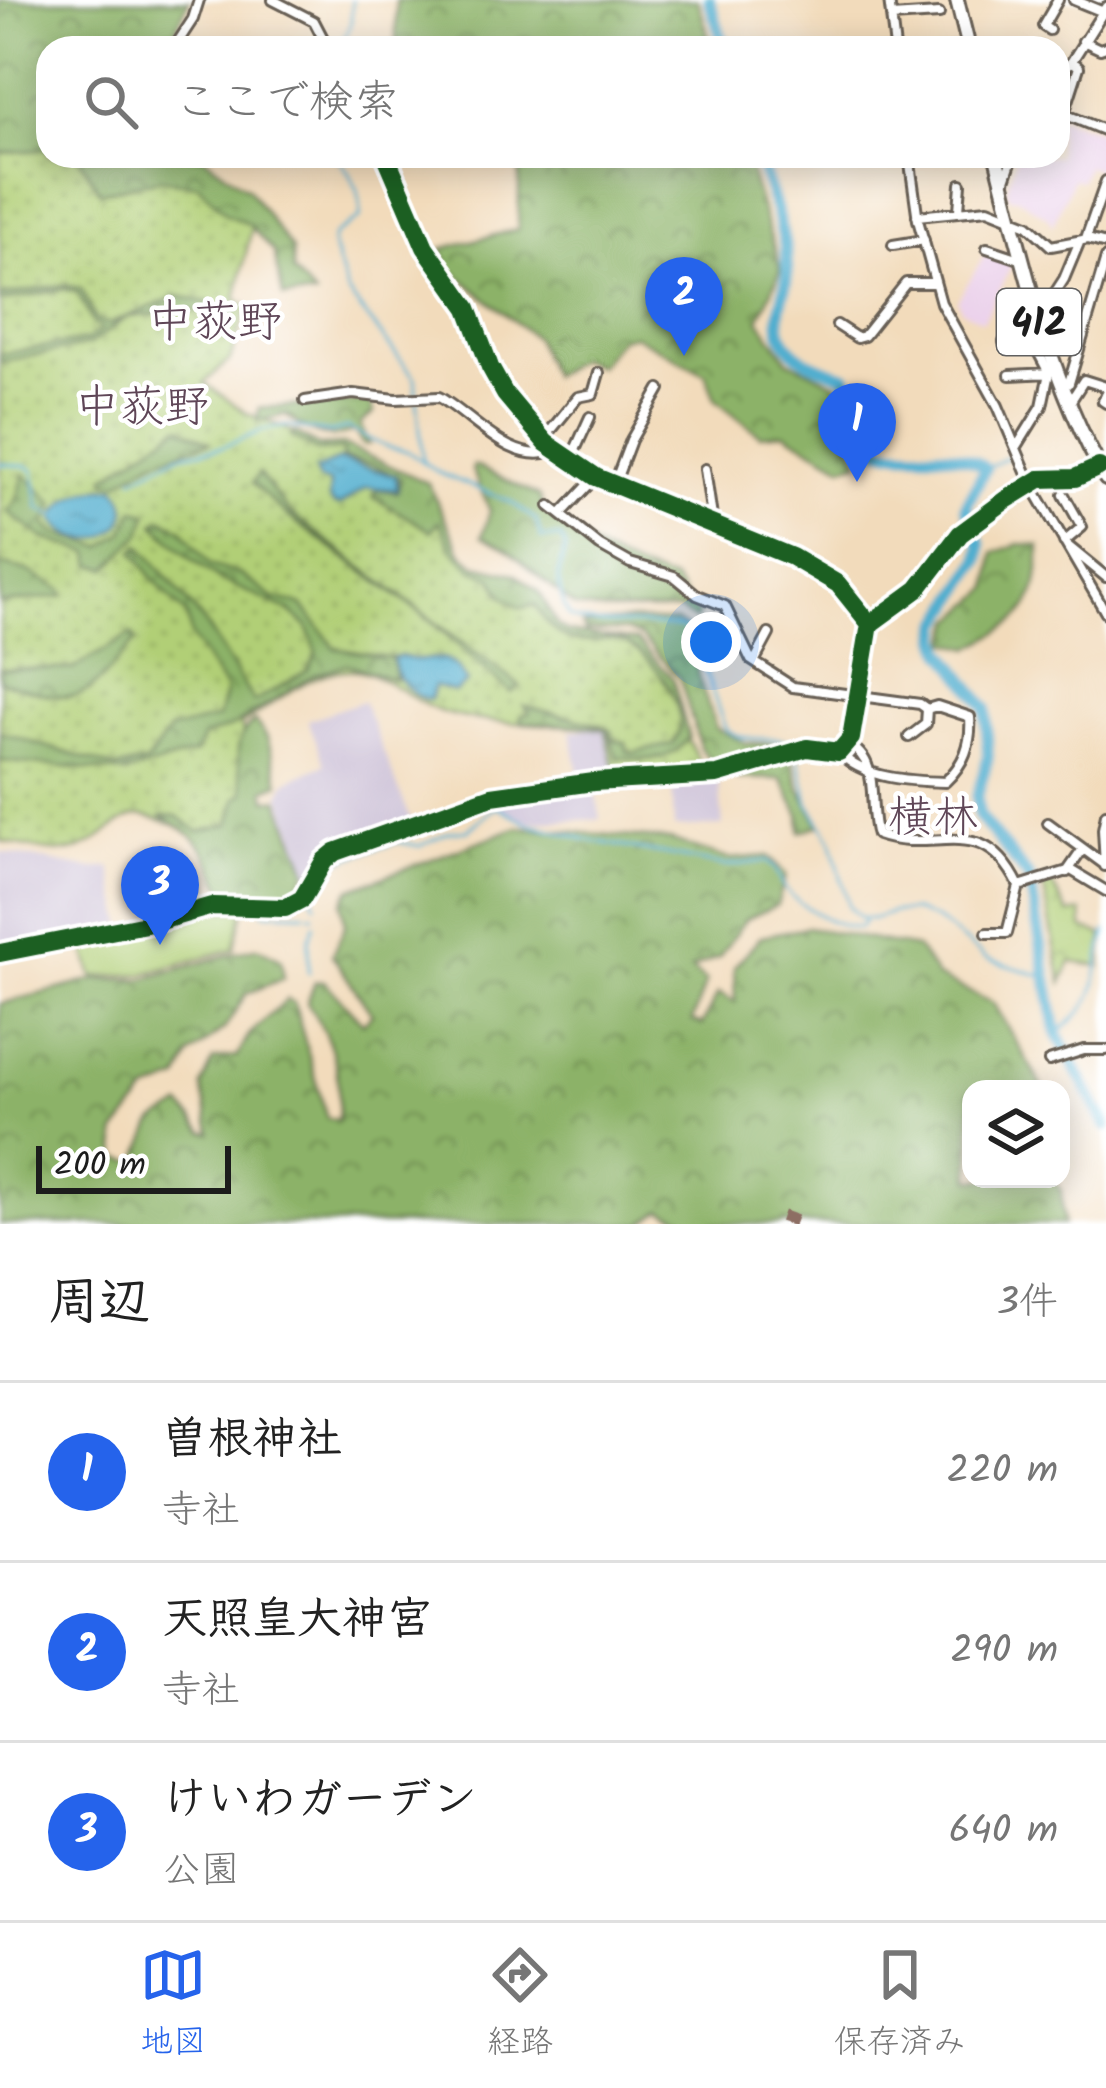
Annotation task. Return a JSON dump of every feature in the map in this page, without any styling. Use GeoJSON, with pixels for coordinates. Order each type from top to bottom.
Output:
{"type":"FeatureCollection","features":[{"type":"Feature","properties":{"kind":"highway"},"geometry":{"type":"LineString","coordinates":[[957,0],[966,36]]}},
{"type":"Feature","properties":{"kind":"highway","name":"412"},"geometry":{"type":"LineString","coordinates":[[999,168],[1052,370],[1103,473]]}},
{"type":"Feature","properties":{"kind":"street"},"geometry":{"type":"LineString","coordinates":[[182,36],[199,0]]}},
{"type":"Feature","properties":{"kind":"street"},"geometry":{"type":"LineString","coordinates":[[273,0],[314,21],[322,36]]}},
{"type":"Feature","properties":{"kind":"street"},"geometry":{"type":"LineString","coordinates":[[889,0],[893,36]]}},
{"type":"Feature","properties":{"kind":"street"},"geometry":{"type":"LineString","coordinates":[[1044,27],[1058,0]]}},
{"type":"Feature","properties":{"kind":"street"},"geometry":{"type":"LineString","coordinates":[[1070,95],[1079,67],[1072,62],[1103,12],[1074,0]]}},
{"type":"Feature","properties":{"kind":"street"},"geometry":{"type":"LineString","coordinates":[[891,17],[923,11],[939,14]]}},
{"type":"Feature","properties":{"kind":"street"},"geometry":{"type":"LineString","coordinates":[[1083,41],[1100,49],[1106,46]]}},
{"type":"Feature","properties":{"kind":"street"},"geometry":{"type":"LineString","coordinates":[[1070,116],[1106,130]]}},
{"type":"Feature","properties":{"kind":"street"},"geometry":{"type":"LineString","coordinates":[[391,168],[438,271],[465,302],[506,396],[543,440],[596,477],[792,556],[838,584],[870,624],[860,696],[843,748]]}},
{"type":"Feature","properties":{"kind":"street"},"geometry":{"type":"LineString","coordinates":[[911,168],[917,216],[947,317],[998,406],[1030,484],[1106,613]]}},
{"type":"Feature","properties":{"kind":"street"},"geometry":{"type":"LineString","coordinates":[[1003,184],[1011,168]]}},
{"type":"Feature","properties":{"kind":"street"},"geometry":{"type":"LineString","coordinates":[[1052,370],[1036,348],[1037,331],[1083,241],[1106,181]]}},
{"type":"Feature","properties":{"kind":"street"},"geometry":{"type":"LineString","coordinates":[[959,210],[962,184]]}},
{"type":"Feature","properties":{"kind":"street"},"geometry":{"type":"LineString","coordinates":[[917,216],[988,209],[1028,225],[1051,246],[1083,241],[1106,244]]}},
{"type":"Feature","properties":{"kind":"street"},"geometry":{"type":"LineString","coordinates":[[893,245],[923,240]]}},
{"type":"Feature","properties":{"kind":"street"},"geometry":{"type":"LineString","coordinates":[[987,248],[1020,259]]}},
{"type":"Feature","properties":{"kind":"street"},"geometry":{"type":"LineString","coordinates":[[1062,387],[1070,383],[1106,258]]}},
{"type":"Feature","properties":{"kind":"street"},"geometry":{"type":"LineString","coordinates":[[837,325],[857,338],[864,336],[906,283],[935,283]]}},
{"type":"Feature","properties":{"kind":"street"},"geometry":{"type":"LineString","coordinates":[[1004,342],[1036,348]]}},
{"type":"Feature","properties":{"kind":"street"},"geometry":{"type":"LineString","coordinates":[[1015,449],[1042,406],[1052,370]]}},
{"type":"Feature","properties":{"kind":"street"},"geometry":{"type":"LineString","coordinates":[[1010,375],[1052,370]]}},
{"type":"Feature","properties":{"kind":"street"},"geometry":{"type":"LineString","coordinates":[[543,440],[578,397],[593,394],[599,373]]}},
{"type":"Feature","properties":{"kind":"street"},"geometry":{"type":"LineString","coordinates":[[1069,403],[1084,380],[1104,398]]}},
{"type":"Feature","properties":{"kind":"street"},"geometry":{"type":"LineString","coordinates":[[614,484],[631,440],[660,389]]}},
{"type":"Feature","properties":{"kind":"street"},"geometry":{"type":"LineString","coordinates":[[305,401],[353,394],[445,400],[479,428],[526,454],[555,451]]}},
{"type":"Feature","properties":{"kind":"street"},"geometry":{"type":"LineString","coordinates":[[570,461],[590,417]]}},
{"type":"Feature","properties":{"kind":"street"},"geometry":{"type":"LineString","coordinates":[[705,469],[713,524]]}},
{"type":"Feature","properties":{"kind":"street"},"geometry":{"type":"LineString","coordinates":[[870,624],[926,581],[967,528],[1030,484],[1063,486],[1103,473]]}},
{"type":"Feature","properties":{"kind":"street"},"geometry":{"type":"LineString","coordinates":[[562,512],[596,477]]}},
{"type":"Feature","properties":{"kind":"street"},"geometry":{"type":"LineString","coordinates":[[1063,486],[1082,527],[1066,543]]}},
{"type":"Feature","properties":{"kind":"street"},"geometry":{"type":"LineString","coordinates":[[550,506],[600,547],[629,563],[674,577],[698,596],[725,606],[754,662],[800,689],[920,704],[927,709]]}},
{"type":"Feature","properties":{"kind":"street"},"geometry":{"type":"LineString","coordinates":[[1066,543],[1106,577]]}},
{"type":"Feature","properties":{"kind":"street"},"geometry":{"type":"LineString","coordinates":[[754,662],[769,634]]}},
{"type":"Feature","properties":{"kind":"street"},"geometry":{"type":"LineString","coordinates":[[843,748],[859,769],[910,780],[948,780],[963,763],[970,717],[938,706],[927,709]]}},
{"type":"Feature","properties":{"kind":"street"},"geometry":{"type":"LineString","coordinates":[[909,737],[926,724],[927,709]]}},
{"type":"Feature","properties":{"kind":"street"},"geometry":{"type":"LineString","coordinates":[[0,953],[212,906],[290,907],[305,895],[335,852],[492,796],[593,782],[717,775],[798,751],[843,748],[858,749],[868,771],[877,835],[893,841],[965,838],[996,851],[1008,864],[1021,885],[1007,933],[987,933]]}},
{"type":"Feature","properties":{"kind":"street"},"geometry":{"type":"LineString","coordinates":[[1105,866],[1106,814]]}},
{"type":"Feature","properties":{"kind":"street"},"geometry":{"type":"LineString","coordinates":[[1048,823],[1105,866]]}},
{"type":"Feature","properties":{"kind":"street"},"geometry":{"type":"LineString","coordinates":[[1067,872],[1083,849]]}},
{"type":"Feature","properties":{"kind":"street"},"geometry":{"type":"LineString","coordinates":[[1021,885],[1071,870],[1106,891]]}},
{"type":"Feature","properties":{"kind":"street"},"geometry":{"type":"LineString","coordinates":[[1049,1060],[1106,1050]]}},
{"type":"Feature","properties":{"kind":"shaded area"},"geometry":{"type":"Polygon","coordinates":[[[1070,121],[1106,133],[1106,173],[1087,166],[1081,181],[1073,179],[1052,226],[1049,218],[1009,197],[1013,168],[1070,168],[1070,121]]]}},
{"type":"Feature","properties":{"kind":"shaded area"},"geometry":{"type":"Polygon","coordinates":[[[988,250],[1015,259],[983,321],[962,310],[957,301],[988,250]]]}},
{"type":"Feature","properties":{"kind":"shaded area"},"geometry":{"type":"Polygon","coordinates":[[[363,701],[412,822],[321,859],[311,876],[280,794],[287,781],[325,764],[308,720],[363,701]]]}},
{"type":"Feature","properties":{"kind":"shaded area"},"geometry":{"type":"Polygon","coordinates":[[[605,730],[617,778],[580,779],[571,731],[605,730]]]}},
{"type":"Feature","properties":{"kind":"shaded area"},"geometry":{"type":"Polygon","coordinates":[[[719,780],[723,826],[674,828],[672,783],[719,780]]]}},
{"type":"Feature","properties":{"kind":"shaded area"},"geometry":{"type":"Polygon","coordinates":[[[594,785],[601,819],[527,822],[497,805],[496,799],[594,785]]]}},
{"type":"Feature","properties":{"kind":"shaded area"},"geometry":{"type":"Polygon","coordinates":[[[0,852],[92,869],[111,867],[124,925],[0,949],[0,852]]]}},
{"type":"Feature","properties":{"kind":"green space"},"geometry":{"type":"Polygon","coordinates":[[[0,0],[36,36],[36,168],[199,168],[256,208],[236,299],[248,306],[230,360],[204,383],[248,414],[283,427],[321,451],[345,448],[422,485],[449,537],[474,568],[513,577],[567,634],[583,640],[634,643],[670,679],[686,736],[704,770],[617,778],[605,730],[448,714],[372,674],[347,670],[304,683],[241,725],[267,806],[304,888],[289,898],[230,901],[214,860],[199,840],[146,816],[125,820],[91,844],[66,852],[0,841],[0,0]]]}},
{"type":"Feature","properties":{"kind":"green space"},"geometry":{"type":"Polygon","coordinates":[[[0,0],[189,0],[172,36],[36,36],[36,150],[0,153],[0,0]]]}},
{"type":"Feature","properties":{"kind":"green space"},"geometry":{"type":"Polygon","coordinates":[[[396,0],[698,0],[708,36],[396,36],[396,0]]]}},
{"type":"Feature","properties":{"kind":"green space"},"geometry":{"type":"Polygon","coordinates":[[[85,168],[219,168],[248,189],[292,250],[293,272],[315,296],[283,297],[274,252],[248,224],[227,215],[199,185],[161,179],[100,192],[85,168]]]}},
{"type":"Feature","properties":{"kind":"green space"},"geometry":{"type":"Polygon","coordinates":[[[520,168],[749,168],[781,270],[759,319],[788,360],[837,384],[859,461],[843,466],[785,433],[760,435],[715,399],[706,374],[634,335],[620,338],[598,366],[578,359],[551,376],[535,338],[451,270],[441,249],[518,229],[520,168]]]}},
{"type":"Feature","properties":{"kind":"green space"},"geometry":{"type":"Polygon","coordinates":[[[62,285],[81,288],[96,320],[109,324],[178,296],[239,309],[236,313],[189,311],[127,317],[89,345],[0,362],[0,354],[87,340],[101,329],[93,324],[77,292],[63,289],[0,302],[0,296],[62,285]]]}},
{"type":"Feature","properties":{"kind":"green space"},"geometry":{"type":"Polygon","coordinates":[[[370,401],[374,413],[360,424],[369,444],[363,445],[354,431],[317,434],[285,415],[257,421],[259,408],[370,401]]]}},
{"type":"Feature","properties":{"kind":"green space"},"geometry":{"type":"Polygon","coordinates":[[[180,426],[210,442],[152,461],[118,483],[108,482],[105,477],[180,426]]]}},
{"type":"Feature","properties":{"kind":"green space"},"geometry":{"type":"Polygon","coordinates":[[[295,432],[318,446],[344,445],[428,483],[461,552],[476,565],[515,574],[539,591],[557,625],[567,632],[637,641],[673,679],[689,737],[666,756],[628,758],[617,757],[608,732],[600,727],[520,722],[529,713],[524,706],[598,724],[612,731],[614,740],[626,743],[627,751],[633,753],[673,744],[680,726],[671,693],[640,653],[620,641],[573,640],[561,635],[535,605],[521,608],[504,597],[492,577],[473,570],[452,549],[439,521],[431,531],[373,497],[377,489],[397,492],[401,479],[374,465],[342,458],[343,450],[316,451],[291,436],[295,432]]]}},
{"type":"Feature","properties":{"kind":"green space"},"geometry":{"type":"Polygon","coordinates":[[[474,465],[540,497],[543,508],[593,547],[674,581],[698,615],[695,620],[679,610],[575,607],[507,549],[482,536],[490,511],[474,465]]]}},
{"type":"Feature","properties":{"kind":"green space"},"geometry":{"type":"Polygon","coordinates":[[[24,474],[54,503],[46,524],[54,533],[103,547],[123,533],[135,509],[148,514],[141,534],[108,568],[93,565],[91,553],[43,538],[8,512],[17,500],[24,474]]]}},
{"type":"Feature","properties":{"kind":"green space"},"geometry":{"type":"Polygon","coordinates":[[[259,474],[289,512],[520,686],[511,693],[429,619],[286,515],[252,483],[259,474]]]}},
{"type":"Feature","properties":{"kind":"green space"},"geometry":{"type":"Polygon","coordinates":[[[161,518],[182,529],[210,565],[242,575],[273,598],[302,605],[335,648],[392,658],[396,680],[347,664],[313,675],[234,726],[203,737],[196,753],[128,773],[0,761],[0,732],[116,768],[146,763],[170,730],[218,718],[226,690],[191,636],[187,616],[134,551],[140,545],[204,622],[254,702],[308,670],[317,653],[307,626],[289,611],[219,579],[189,557],[155,524],[161,518]]]}},
{"type":"Feature","properties":{"kind":"green space"},"geometry":{"type":"Polygon","coordinates":[[[1019,544],[1040,546],[1037,584],[1026,609],[971,648],[948,642],[954,620],[990,588],[994,553],[1019,544]]]}},
{"type":"Feature","properties":{"kind":"green space"},"geometry":{"type":"Polygon","coordinates":[[[0,564],[27,571],[62,590],[63,596],[0,604],[0,564]]]}},
{"type":"Feature","properties":{"kind":"green space"},"geometry":{"type":"Polygon","coordinates":[[[676,622],[689,629],[698,676],[716,728],[746,743],[788,745],[800,788],[820,825],[801,832],[800,815],[782,779],[737,778],[731,764],[717,767],[701,750],[680,679],[641,637],[627,631],[585,631],[582,625],[676,622]]]}},
{"type":"Feature","properties":{"kind":"green space"},"geometry":{"type":"Polygon","coordinates":[[[131,634],[136,640],[117,662],[78,695],[50,695],[0,681],[0,669],[73,669],[131,634]]]}},
{"type":"Feature","properties":{"kind":"green space"},"geometry":{"type":"Polygon","coordinates":[[[255,721],[267,737],[280,783],[265,789],[267,799],[279,799],[308,871],[296,893],[250,899],[224,893],[201,847],[160,816],[177,816],[198,831],[230,824],[237,797],[244,793],[239,745],[255,721]]]}},
{"type":"Feature","properties":{"kind":"green space"},"geometry":{"type":"Polygon","coordinates":[[[518,827],[670,840],[729,859],[768,856],[786,875],[777,905],[745,920],[719,957],[691,969],[706,982],[692,1021],[702,1025],[718,993],[735,1002],[734,967],[761,936],[807,927],[917,948],[937,977],[993,1003],[1039,1080],[962,1080],[962,1188],[1059,1188],[1064,1224],[698,1224],[662,1210],[642,1224],[0,1224],[0,1004],[94,980],[144,979],[257,947],[281,959],[284,978],[246,994],[225,1028],[190,1056],[179,1080],[148,1092],[116,1133],[118,1158],[137,1162],[154,1122],[182,1106],[204,1132],[211,1133],[202,1086],[213,1060],[237,1056],[249,1035],[287,999],[294,1003],[327,1118],[338,1120],[334,1058],[307,1003],[315,982],[324,981],[363,1023],[372,1014],[332,955],[345,926],[342,902],[350,889],[518,827]]]}},
{"type":"Feature","properties":{"kind":"green space"},"geometry":{"type":"Polygon","coordinates":[[[1048,878],[1069,914],[1082,912],[1083,928],[1103,935],[1101,966],[1071,962],[1062,982],[1043,884],[1048,878]]]}},
{"type":"Feature","properties":{"kind":"green space"},"geometry":{"type":"Polygon","coordinates":[[[207,909],[244,910],[234,949],[144,974],[93,977],[82,940],[207,909]]]}},
{"type":"Feature","properties":{"kind":"water"},"geometry":{"type":"Polygon","coordinates":[[[339,460],[396,476],[397,490],[366,487],[340,506],[334,505],[329,500],[330,483],[319,480],[315,470],[339,460]]]}},
{"type":"Feature","properties":{"kind":"water"},"geometry":{"type":"Polygon","coordinates":[[[115,487],[124,500],[125,513],[110,534],[82,539],[54,520],[78,494],[115,487]]]}},
{"type":"Feature","properties":{"kind":"water"},"geometry":{"type":"Polygon","coordinates":[[[394,658],[445,659],[467,682],[455,692],[434,686],[430,700],[423,698],[400,679],[394,658]]]}},
{"type":"Feature","properties":{"kind":"waterway"},"geometry":{"type":"LineString","coordinates":[[345,36],[352,0]]}},
{"type":"Feature","properties":{"kind":"waterway"},"geometry":{"type":"LineString","coordinates":[[709,0],[721,36]]}},
{"type":"Feature","properties":{"kind":"waterway"},"geometry":{"type":"LineString","coordinates":[[345,168],[360,200],[360,218],[334,235],[332,244],[347,292],[415,378],[423,461]]}},
{"type":"Feature","properties":{"kind":"waterway"},"geometry":{"type":"LineString","coordinates":[[762,168],[786,251],[780,325],[790,347],[809,362],[846,376],[852,420],[869,444],[884,450],[957,455],[985,469],[966,506],[981,545],[980,559],[941,624],[940,638],[944,651],[986,708],[988,757],[977,797],[979,816],[1029,878],[1057,1033],[1106,1126]]}},
{"type":"Feature","properties":{"kind":"waterway"},"geometry":{"type":"LineString","coordinates":[[134,478],[179,455],[223,447],[264,430],[286,426],[328,433],[347,428],[386,447],[407,451],[439,473],[511,502],[536,520],[541,538],[561,538],[566,548],[559,583],[569,617],[687,629],[725,728],[742,737],[795,744],[809,803],[831,840],[849,907],[860,918],[915,911],[938,921],[987,959],[1049,978]]}},
{"type":"Feature","properties":{"kind":"waterway"},"geometry":{"type":"LineString","coordinates":[[985,469],[1009,456]]}},
{"type":"Feature","properties":{"kind":"waterway"},"geometry":{"type":"LineString","coordinates":[[0,464],[34,471],[39,508],[57,517]]}},
{"type":"Feature","properties":{"kind":"waterway"},"geometry":{"type":"LineString","coordinates":[[316,904],[312,895],[330,863],[398,842],[420,846],[449,832],[468,830],[497,806],[527,823],[584,839],[726,866],[766,861],[806,907],[851,927],[860,927],[864,921]]}},
{"type":"Feature","properties":{"kind":"waterway"},"geometry":{"type":"LineString","coordinates":[[263,912],[305,913]]}},
{"type":"Feature","properties":{"kind":"waterway"},"geometry":{"type":"LineString","coordinates":[[309,914],[314,915]]}},
{"type":"Feature","properties":{"kind":"waterway"},"geometry":{"type":"LineString","coordinates":[[309,973],[309,940],[315,924]]}},
{"type":"Feature","properties":{"kind":"waterway"},"geometry":{"type":"LineString","coordinates":[[1057,1033],[1090,999],[1106,932]]}},
{"type":"Feature","properties":{"kind":"marked path"},"geometry":{"type":"LineString","coordinates":[[787,1224],[791,1213]]}},
{"type":"Feature","properties":{"kind":"cycle path"},"geometry":{"type":"LineString","coordinates":[[391,168],[425,247],[468,308],[505,394],[546,443],[596,477],[792,557],[838,584],[870,624]]}},
{"type":"Feature","properties":{"kind":"cycle path"},"geometry":{"type":"LineString","coordinates":[[0,953],[212,906],[285,908],[302,899],[324,861],[335,852],[492,796],[593,782],[717,775],[807,748],[839,752],[851,738],[870,624],[918,589],[960,534],[1006,500],[1040,479],[1075,478],[1099,467]]}},
{"type":"Feature","properties":{"kind":"place","name":"天照皇大神宮"},"geometry":{"type":"Point","coordinates":[684,356]}},
{"type":"Feature","properties":{"kind":"place","name":"曽根神社"},"geometry":{"type":"Point","coordinates":[857,482]}},
{"type":"Feature","properties":{"kind":"place","name":"けいわガーデン"},"geometry":{"type":"Point","coordinates":[160,945]}},
{"type":"Feature","properties":{"kind":"district","name":"中荻野"},"geometry":{"type":"Point","coordinates":[215,320]}},
{"type":"Feature","properties":{"kind":"district","name":"中荻野"},"geometry":{"type":"Point","coordinates":[142,405]}},
{"type":"Feature","properties":{"kind":"district","name":"横林"},"geometry":{"type":"Point","coordinates":[933,815]}}]}
